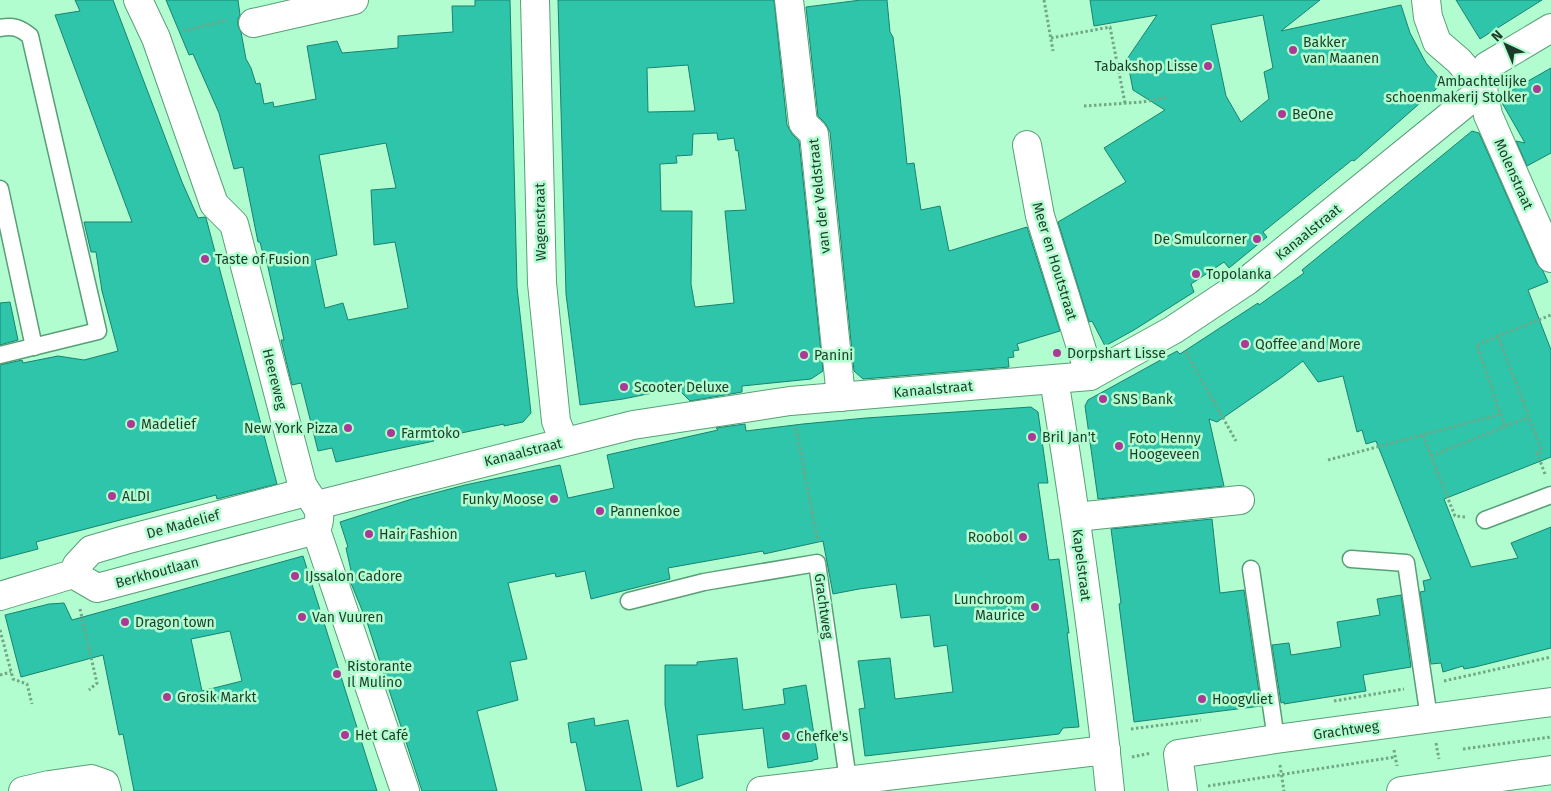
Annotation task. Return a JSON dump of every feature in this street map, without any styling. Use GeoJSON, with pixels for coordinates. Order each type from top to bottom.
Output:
{"type":"FeatureCollection","features":[{"type":"Feature","properties":{"kind":"street","name":"Heereweg"},"geometry":{"type":"LineString","coordinates":[[138,0],[156,38],[214,204],[234,224],[302,484],[313,509],[405,791]]}},
{"type":"Feature","properties":{"kind":"street"},"geometry":{"type":"LineString","coordinates":[[253,23],[354,0]]}},
{"type":"Feature","properties":{"kind":"street","name":"Wagenstraat"},"geometry":{"type":"LineString","coordinates":[[535,0],[542,283],[556,421],[564,442]]}},
{"type":"Feature","properties":{"kind":"street","name":"van der Veldstraat"},"geometry":{"type":"LineString","coordinates":[[789,0],[803,123],[814,134],[839,384]]}},
{"type":"Feature","properties":{"kind":"street"},"geometry":{"type":"LineString","coordinates":[[1426,0],[1428,17],[1437,42],[1459,61],[1483,89]]}},
{"type":"Feature","properties":{"kind":"street"},"geometry":{"type":"LineString","coordinates":[[1483,89],[1487,66],[1551,28]]}},
{"type":"Feature","properties":{"kind":"street","name":"Kanaalstraat"},"geometry":{"type":"LineString","coordinates":[[313,509],[633,425],[790,401],[839,384],[1054,380],[1090,376],[1173,330],[1248,280],[1483,89]]}},
{"type":"Feature","properties":{"kind":"street","name":"Molenstraat"},"geometry":{"type":"LineString","coordinates":[[1483,89],[1488,115],[1551,258]]}},
{"type":"Feature","properties":{"kind":"street","name":"Meer en Houtstraat"},"geometry":{"type":"LineString","coordinates":[[1027,145],[1040,216],[1090,376]]}},
{"type":"Feature","properties":{"kind":"street","name":"Kapelstraat"},"geometry":{"type":"LineString","coordinates":[[1054,380],[1076,517],[1110,791]]}},
{"type":"Feature","properties":{"kind":"street"},"geometry":{"type":"LineString","coordinates":[[1076,517],[1240,500]]}},
{"type":"Feature","properties":{"kind":"street","name":"De Madelief"},"geometry":{"type":"LineString","coordinates":[[73,574],[77,565],[91,550],[125,540],[313,509]]}},
{"type":"Feature","properties":{"kind":"street","name":"Berkhoutlaan"},"geometry":{"type":"LineString","coordinates":[[73,574],[97,588],[313,509]]}},
{"type":"Feature","properties":{"kind":"street"},"geometry":{"type":"LineString","coordinates":[[0,596],[73,574]]}},
{"type":"Feature","properties":{"kind":"street","name":"Grachtweg"},"geometry":{"type":"LineString","coordinates":[[1178,754],[1551,702]]}},
{"type":"Feature","properties":{"kind":"street"},"geometry":{"type":"LineString","coordinates":[[774,790],[861,783],[1106,748]]}},
{"type":"Feature","properties":{"kind":"street"},"geometry":{"type":"LineString","coordinates":[[1178,754],[1183,790]]}},
{"type":"Feature","properties":{"kind":"street"},"geometry":{"type":"LineString","coordinates":[[1401,791],[1440,788],[1469,781],[1551,770]]}},
{"type":"Feature","properties":{"kind":"street"},"geometry":{"type":"LineString","coordinates":[[23,791],[91,779],[105,784],[107,791]]}},
{"type":"Feature","properties":{"kind":"lane"},"geometry":{"type":"LineString","coordinates":[[0,28],[9,26],[20,28],[30,36],[98,331],[0,356]]}},
{"type":"Feature","properties":{"kind":"lane"},"geometry":{"type":"LineString","coordinates":[[0,189],[34,347]]}},
{"type":"Feature","properties":{"kind":"lane"},"geometry":{"type":"LineString","coordinates":[[1485,520],[1549,487]]}},
{"type":"Feature","properties":{"kind":"lane"},"geometry":{"type":"LineString","coordinates":[[1351,559],[1406,563],[1429,718]]}},
{"type":"Feature","properties":{"kind":"lane","name":"Grachtweg"},"geometry":{"type":"LineString","coordinates":[[629,601],[704,582],[817,563],[861,783]]}},
{"type":"Feature","properties":{"kind":"lane"},"geometry":{"type":"LineString","coordinates":[[1251,569],[1276,739]]}},
{"type":"Feature","properties":{"kind":"path"},"geometry":{"type":"LineString","coordinates":[[1044,0],[1053,51]]}},
{"type":"Feature","properties":{"kind":"path"},"geometry":{"type":"LineString","coordinates":[[156,38],[241,16],[253,23]]}},
{"type":"Feature","properties":{"kind":"path"},"geometry":{"type":"LineString","coordinates":[[1051,38],[1110,27],[1125,104]]}},
{"type":"Feature","properties":{"kind":"path"},"geometry":{"type":"LineString","coordinates":[[1084,106],[1125,104],[1168,97]]}},
{"type":"Feature","properties":{"kind":"path"},"geometry":{"type":"LineString","coordinates":[[1505,427],[1478,345],[1551,315]]}},
{"type":"Feature","properties":{"kind":"path"},"geometry":{"type":"LineString","coordinates":[[1173,330],[1236,441]]}},
{"type":"Feature","properties":{"kind":"path"},"geometry":{"type":"LineString","coordinates":[[1498,336],[1542,451],[1537,453],[1549,487]]}},
{"type":"Feature","properties":{"kind":"path"},"geometry":{"type":"LineString","coordinates":[[790,401],[818,544],[817,563]]}},
{"type":"Feature","properties":{"kind":"path"},"geometry":{"type":"LineString","coordinates":[[1328,460],[1501,414]]}},
{"type":"Feature","properties":{"kind":"path"},"geometry":{"type":"LineString","coordinates":[[1431,456],[1529,417]]}},
{"type":"Feature","properties":{"kind":"path"},"geometry":{"type":"LineString","coordinates":[[1423,435],[1454,516],[1485,520]]}},
{"type":"Feature","properties":{"kind":"path"},"geometry":{"type":"LineString","coordinates":[[73,574],[97,682],[89,690]]}},
{"type":"Feature","properties":{"kind":"path"},"geometry":{"type":"LineString","coordinates":[[0,630],[12,679],[27,684],[32,704]]}},
{"type":"Feature","properties":{"kind":"path"},"geometry":{"type":"LineString","coordinates":[[1329,702],[1424,686],[1551,657]]}},
{"type":"Feature","properties":{"kind":"path"},"geometry":{"type":"LineString","coordinates":[[0,675],[11,672]]}},
{"type":"Feature","properties":{"kind":"path"},"geometry":{"type":"LineString","coordinates":[[1457,714],[1469,781]]}},
{"type":"Feature","properties":{"kind":"path"},"geometry":{"type":"LineString","coordinates":[[1429,718],[1439,753],[1440,788]]}},
{"type":"Feature","properties":{"kind":"path"},"geometry":{"type":"LineString","coordinates":[[1106,748],[1203,720]]}},
{"type":"Feature","properties":{"kind":"path"},"geometry":{"type":"LineString","coordinates":[[1390,724],[1401,791]]}},
{"type":"Feature","properties":{"kind":"path"},"geometry":{"type":"LineString","coordinates":[[1463,749],[1551,737]]}},
{"type":"Feature","properties":{"kind":"path"},"geometry":{"type":"LineString","coordinates":[[1106,748],[1178,754]]}},
{"type":"Feature","properties":{"kind":"path"},"geometry":{"type":"LineString","coordinates":[[1183,790],[1395,757]]}},
{"type":"Feature","properties":{"kind":"building","name":"Madelief"},"geometry":{"type":"Polygon","coordinates":[[[75,0],[113,0],[182,182],[198,218],[206,218],[277,484],[217,499],[216,495],[36,542],[38,549],[0,559],[0,365],[22,360],[23,363],[58,356],[84,360],[118,351],[102,291],[96,252],[91,252],[84,222],[132,222],[55,15],[80,11],[75,0]]]}},
{"type":"Feature","properties":{"kind":"building"},"geometry":{"type":"Polygon","coordinates":[[[166,0],[238,0],[240,15],[238,26],[241,32],[246,59],[256,84],[260,83],[264,104],[273,102],[274,107],[316,99],[307,46],[337,41],[342,53],[398,48],[398,36],[453,32],[452,6],[475,6],[475,0],[510,0],[517,287],[531,413],[523,422],[504,426],[504,424],[433,439],[434,441],[336,462],[332,448],[318,451],[301,383],[292,385],[281,340],[284,340],[266,258],[264,258],[260,242],[258,242],[243,167],[234,169],[219,113],[193,54],[189,55],[166,0]],[[386,143],[319,155],[337,255],[315,260],[325,308],[343,303],[348,320],[408,308],[395,242],[374,245],[371,190],[396,188],[386,143]]]}},
{"type":"Feature","properties":{"kind":"building"},"geometry":{"type":"Polygon","coordinates":[[[558,0],[774,0],[787,125],[799,141],[823,371],[811,379],[742,386],[742,392],[690,401],[677,388],[623,399],[580,405],[566,294],[558,0]],[[688,65],[647,68],[648,112],[695,111],[688,65]],[[717,133],[693,134],[692,155],[676,156],[677,163],[660,164],[661,211],[692,211],[691,284],[695,307],[734,303],[725,211],[746,210],[738,150],[736,151],[734,138],[718,140],[717,133]]]}},
{"type":"Feature","properties":{"kind":"building"},"geometry":{"type":"Polygon","coordinates":[[[861,0],[887,0],[907,164],[914,163],[921,210],[940,206],[949,251],[1027,227],[1060,331],[1017,344],[1019,350],[1013,351],[1014,357],[1008,358],[1009,367],[863,379],[854,371],[830,132],[818,116],[806,7],[861,0]]]}},
{"type":"Feature","properties":{"kind":"building"},"geometry":{"type":"Polygon","coordinates":[[[1090,0],[1320,0],[1281,31],[1401,5],[1410,33],[1426,63],[1443,83],[1354,161],[1352,160],[1263,232],[1267,237],[1229,268],[1224,262],[1191,284],[1194,292],[1105,346],[1092,321],[1089,322],[1058,222],[1126,182],[1104,148],[1165,110],[1133,90],[1127,59],[1157,15],[1094,26],[1090,0]],[[1263,15],[1211,25],[1226,96],[1241,122],[1269,99],[1264,72],[1273,68],[1263,15]]]}},
{"type":"Feature","properties":{"kind":"building"},"geometry":{"type":"Polygon","coordinates":[[[1456,0],[1542,0],[1480,39],[1456,0]]]}},
{"type":"Feature","properties":{"kind":"building"},"geometry":{"type":"Polygon","coordinates":[[[1551,68],[1551,153],[1527,166],[1516,141],[1525,143],[1500,97],[1551,68]]]}},
{"type":"Feature","properties":{"kind":"building"},"geometry":{"type":"Polygon","coordinates":[[[1472,131],[1479,133],[1537,264],[1548,282],[1528,290],[1551,350],[1551,457],[1444,499],[1471,567],[1518,558],[1511,543],[1551,527],[1551,648],[1475,667],[1464,669],[1463,666],[1443,672],[1441,663],[1431,664],[1420,592],[1425,591],[1423,581],[1431,579],[1376,441],[1366,444],[1362,430],[1357,432],[1343,376],[1318,382],[1303,361],[1217,422],[1209,419],[1224,486],[1098,499],[1085,406],[1088,400],[1177,351],[1180,354],[1258,303],[1259,305],[1304,273],[1302,270],[1472,131]]]}},
{"type":"Feature","properties":{"kind":"building"},"geometry":{"type":"Polygon","coordinates":[[[10,302],[18,340],[0,345],[0,303],[10,302]]]}},
{"type":"Feature","properties":{"kind":"building"},"geometry":{"type":"Polygon","coordinates":[[[1031,407],[1038,412],[1048,483],[1038,483],[1049,560],[1059,559],[1079,727],[1063,728],[1059,734],[865,756],[859,709],[865,708],[858,661],[890,658],[895,699],[953,692],[947,645],[934,647],[930,615],[901,618],[896,584],[833,594],[823,541],[764,554],[763,551],[668,568],[670,579],[591,599],[585,571],[556,577],[555,573],[508,583],[527,659],[510,662],[518,700],[477,711],[497,791],[422,791],[367,622],[348,576],[352,575],[346,548],[348,547],[340,522],[412,499],[465,485],[560,465],[568,498],[614,488],[607,455],[718,430],[716,428],[745,424],[746,431],[866,418],[1031,407]]]}},
{"type":"Feature","properties":{"kind":"building"},"geometry":{"type":"Polygon","coordinates":[[[1212,519],[1220,593],[1244,590],[1261,706],[1134,722],[1111,529],[1212,519]]]}},
{"type":"Feature","properties":{"kind":"building"},"geometry":{"type":"Polygon","coordinates":[[[303,556],[377,791],[134,791],[123,734],[119,735],[103,655],[21,677],[5,615],[49,604],[64,603],[72,620],[303,556]],[[230,631],[191,639],[202,691],[242,681],[230,631]]]}},
{"type":"Feature","properties":{"kind":"building"},"geometry":{"type":"Polygon","coordinates":[[[1401,595],[1411,667],[1363,675],[1366,691],[1281,703],[1272,645],[1289,643],[1291,655],[1341,647],[1337,622],[1380,615],[1377,599],[1401,595]]]}},
{"type":"Feature","properties":{"kind":"building"},"geometry":{"type":"Polygon","coordinates":[[[737,658],[743,710],[785,704],[783,689],[806,685],[818,759],[768,768],[763,728],[697,735],[703,778],[677,787],[665,705],[665,665],[697,665],[697,662],[737,658]]]}},
{"type":"Feature","properties":{"kind":"building"},"geometry":{"type":"Polygon","coordinates":[[[594,718],[595,726],[628,720],[642,791],[586,791],[576,742],[571,743],[568,723],[594,718]]]}},
{"type":"Feature","properties":{"kind":"place","name":"Bakker van Maanen"},"geometry":{"type":"Point","coordinates":[1293,50]}},
{"type":"Feature","properties":{"kind":"place","name":"Tabakshop Lisse"},"geometry":{"type":"Point","coordinates":[1208,66]}},
{"type":"Feature","properties":{"kind":"place","name":"Ambachtelijke schoenmakerij Stolker"},"geometry":{"type":"Point","coordinates":[1537,89]}},
{"type":"Feature","properties":{"kind":"place","name":"BeOne"},"geometry":{"type":"Point","coordinates":[1282,114]}},
{"type":"Feature","properties":{"kind":"place","name":"De Smulcorner"},"geometry":{"type":"Point","coordinates":[1257,239]}},
{"type":"Feature","properties":{"kind":"place","name":"Taste of Fusion"},"geometry":{"type":"Point","coordinates":[205,259]}},
{"type":"Feature","properties":{"kind":"place","name":"Topolanka"},"geometry":{"type":"Point","coordinates":[1196,274]}},
{"type":"Feature","properties":{"kind":"place","name":"Qoffee and More"},"geometry":{"type":"Point","coordinates":[1245,344]}},
{"type":"Feature","properties":{"kind":"place","name":"Dorpshart Lisse"},"geometry":{"type":"Point","coordinates":[1057,353]}},
{"type":"Feature","properties":{"kind":"place","name":"Panini"},"geometry":{"type":"Point","coordinates":[804,355]}},
{"type":"Feature","properties":{"kind":"place","name":"Scooter Deluxe"},"geometry":{"type":"Point","coordinates":[624,387]}},
{"type":"Feature","properties":{"kind":"place","name":"SNS Bank"},"geometry":{"type":"Point","coordinates":[1103,399]}},
{"type":"Feature","properties":{"kind":"place","name":"Madelief"},"geometry":{"type":"Point","coordinates":[131,424]}},
{"type":"Feature","properties":{"kind":"place","name":"New York Pizza"},"geometry":{"type":"Point","coordinates":[348,428]}},
{"type":"Feature","properties":{"kind":"place","name":"Farmtoko"},"geometry":{"type":"Point","coordinates":[391,433]}},
{"type":"Feature","properties":{"kind":"place","name":"Bril Jan't"},"geometry":{"type":"Point","coordinates":[1032,437]}},
{"type":"Feature","properties":{"kind":"place","name":"Foto Henny Hoogeveen"},"geometry":{"type":"Point","coordinates":[1119,446]}},
{"type":"Feature","properties":{"kind":"place","name":"ALDI"},"geometry":{"type":"Point","coordinates":[112,496]}},
{"type":"Feature","properties":{"kind":"place","name":"Funky Moose"},"geometry":{"type":"Point","coordinates":[554,499]}},
{"type":"Feature","properties":{"kind":"place","name":"Pannenkoe"},"geometry":{"type":"Point","coordinates":[600,511]}},
{"type":"Feature","properties":{"kind":"place","name":"Hair Fashion"},"geometry":{"type":"Point","coordinates":[369,534]}},
{"type":"Feature","properties":{"kind":"place","name":"Roobol"},"geometry":{"type":"Point","coordinates":[1023,537]}},
{"type":"Feature","properties":{"kind":"place","name":"IJssalon Cadore"},"geometry":{"type":"Point","coordinates":[295,576]}},
{"type":"Feature","properties":{"kind":"place","name":"Lunchroom Maurice"},"geometry":{"type":"Point","coordinates":[1035,607]}},
{"type":"Feature","properties":{"kind":"place","name":"Van Vuuren"},"geometry":{"type":"Point","coordinates":[302,617]}},
{"type":"Feature","properties":{"kind":"place","name":"Dragon town"},"geometry":{"type":"Point","coordinates":[125,622]}},
{"type":"Feature","properties":{"kind":"place","name":"Ristorante Il Mulino"},"geometry":{"type":"Point","coordinates":[337,674]}},
{"type":"Feature","properties":{"kind":"place","name":"Grosik Markt"},"geometry":{"type":"Point","coordinates":[167,697]}},
{"type":"Feature","properties":{"kind":"place","name":"Hoogvliet"},"geometry":{"type":"Point","coordinates":[1202,699]}},
{"type":"Feature","properties":{"kind":"place","name":"Het Café"},"geometry":{"type":"Point","coordinates":[345,735]}},
{"type":"Feature","properties":{"kind":"place","name":"Chefke's"},"geometry":{"type":"Point","coordinates":[786,736]}}]}
